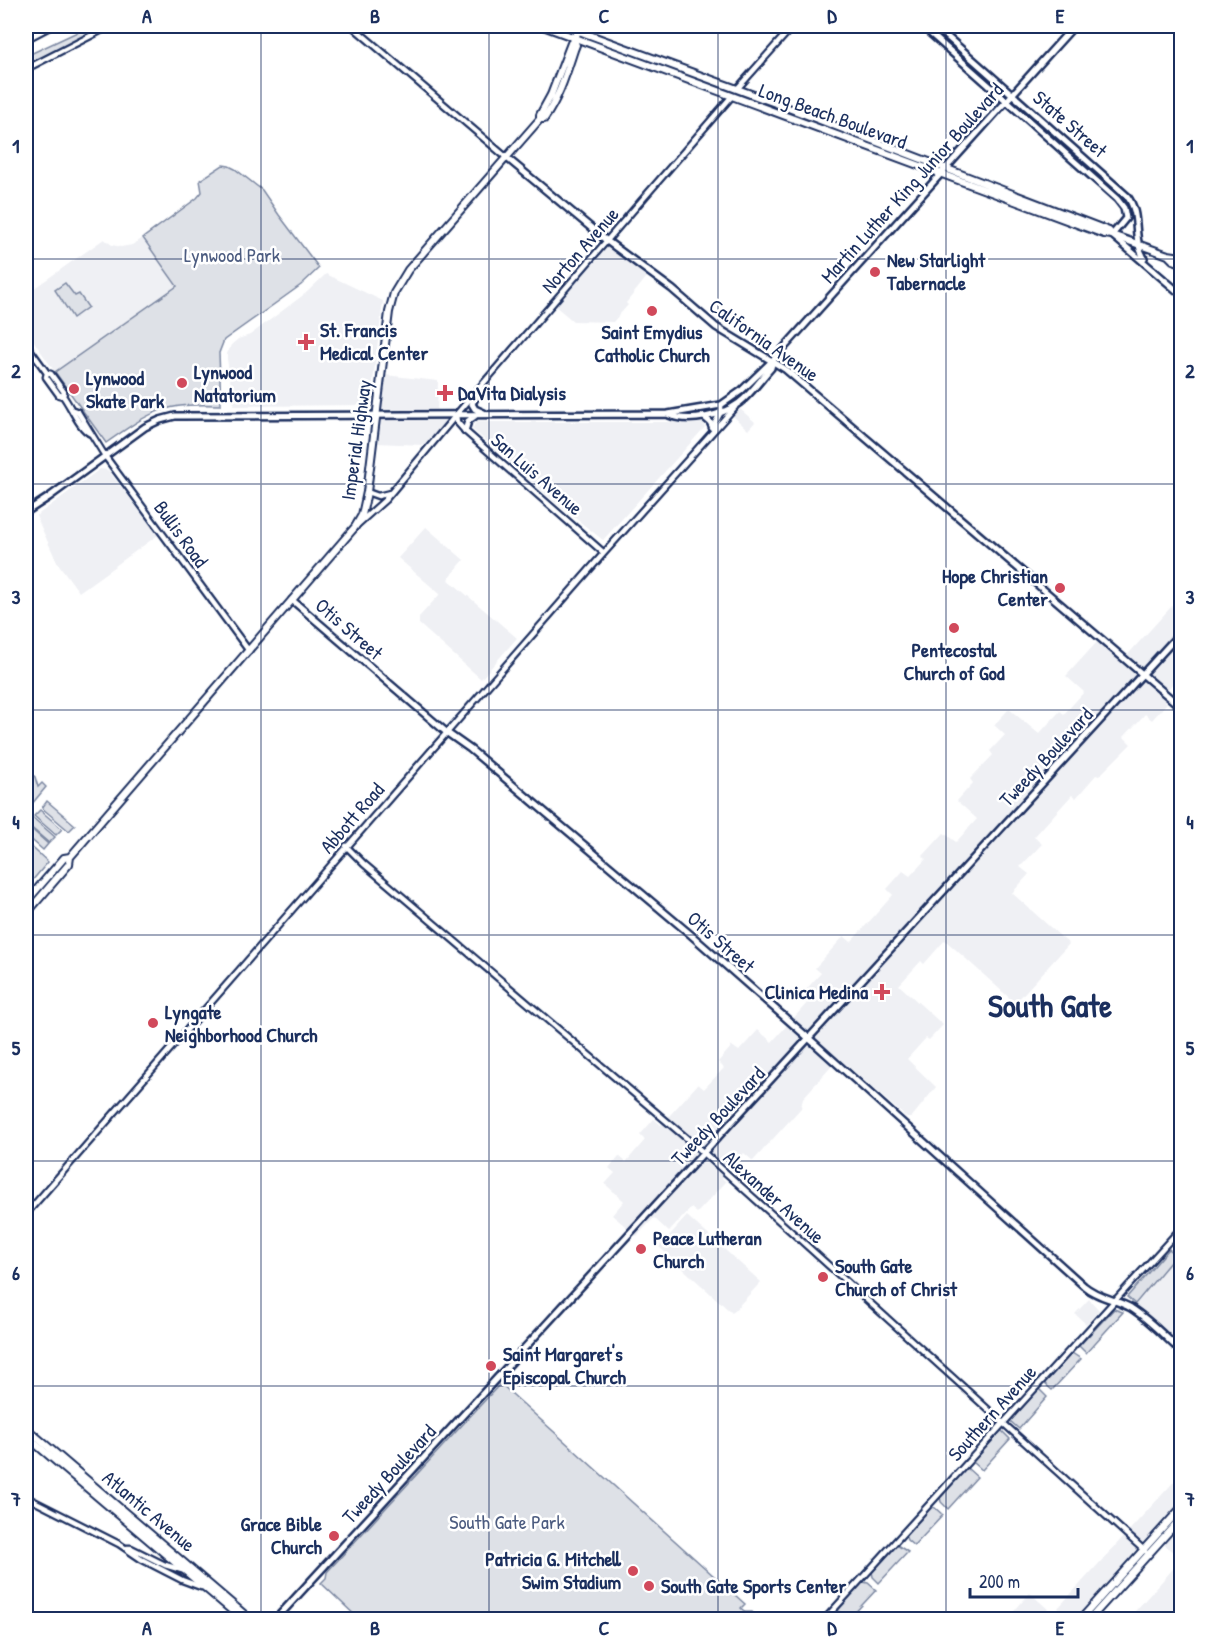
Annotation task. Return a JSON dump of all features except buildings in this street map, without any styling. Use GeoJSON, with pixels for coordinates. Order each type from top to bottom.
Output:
{"type":"FeatureCollection","features":[{"type":"Feature","properties":{"kind":"highway"},"geometry":{"type":"LineString","coordinates":[[26,38],[49,26]]}},
{"type":"Feature","properties":{"kind":"main road","name":"Long Beach Boulevard"},"geometry":{"type":"LineString","coordinates":[[543,26],[574,40],[944,171],[1109,231],[1112,235],[1137,244],[1182,258]]}},
{"type":"Feature","properties":{"kind":"main road","name":"Long Beach Boulevard"},"geometry":{"type":"LineString","coordinates":[[565,26],[579,28],[778,104],[944,171]]}},
{"type":"Feature","properties":{"kind":"main road","name":"State Street"},"geometry":{"type":"LineString","coordinates":[[922,26],[1117,199],[1124,208],[1126,218],[1112,235],[1182,295]]}},
{"type":"Feature","properties":{"kind":"main road","name":"State Street"},"geometry":{"type":"LineString","coordinates":[[935,26],[1127,196],[1135,208],[1137,244],[1142,256],[1150,266]]}},
{"type":"Feature","properties":{"kind":"main road","name":"Martin Luther King Junior Boulevard"},"geometry":{"type":"LineString","coordinates":[[26,512],[145,427],[175,416],[668,414],[721,405],[741,391],[773,360],[1074,26]]}},
{"type":"Feature","properties":{"kind":"main road","name":"Imperial Highway"},"geometry":{"type":"LineString","coordinates":[[26,914],[69,864],[70,857],[355,527],[362,515],[367,492],[389,312],[398,286],[408,270],[540,119],[544,119],[560,93],[576,45],[574,40],[579,28]]}},
{"type":"Feature","properties":{"kind":"main road"},"geometry":{"type":"LineString","coordinates":[[756,105],[760,103],[775,108],[778,104]]}},
{"type":"Feature","properties":{"kind":"main road"},"geometry":{"type":"LineString","coordinates":[[791,117],[794,115],[811,117]]}},
{"type":"Feature","properties":{"kind":"main road","name":"California Avenue"},"geometry":{"type":"LineString","coordinates":[[507,158],[607,241],[661,280],[716,327],[773,360],[1182,708]]}},
{"type":"Feature","properties":{"kind":"main road","name":"Long Beach Boulevard"},"geometry":{"type":"LineString","coordinates":[[1168,255],[1173,260],[1182,263]]}},
{"type":"Feature","properties":{"kind":"main road","name":"Martin Luther King Junior Boulevard"},"geometry":{"type":"LineString","coordinates":[[668,414],[676,417],[704,416],[721,412],[739,403],[771,368],[773,360]]}},
{"type":"Feature","properties":{"kind":"main road"},"geometry":{"type":"LineString","coordinates":[[480,388],[473,397],[473,406],[477,411],[488,415]]}},
{"type":"Feature","properties":{"kind":"main road"},"geometry":{"type":"LineString","coordinates":[[465,431],[468,421],[477,415]]}},
{"type":"Feature","properties":{"kind":"main road"},"geometry":{"type":"LineString","coordinates":[[704,416],[713,428]]}},
{"type":"Feature","properties":{"kind":"main road","name":"Otis Street"},"geometry":{"type":"LineString","coordinates":[[292,600],[446,732],[690,934],[1084,1286],[1137,1313],[1182,1352]]}},
{"type":"Feature","properties":{"kind":"main road","name":"Tweedy Boulevard"},"geometry":{"type":"LineString","coordinates":[[275,1620],[1182,631]]}},
{"type":"Feature","properties":{"kind":"main road","name":"Imperial Highway"},"geometry":{"type":"LineString","coordinates":[[26,902],[64,858],[70,857]]}},
{"type":"Feature","properties":{"kind":"main road","name":"Atlantic Avenue"},"geometry":{"type":"LineString","coordinates":[[26,1428],[243,1620]]}},
{"type":"Feature","properties":{"kind":"main road","name":"Atlantic Avenue"},"geometry":{"type":"LineString","coordinates":[[26,1436],[162,1552],[184,1566]]}},
{"type":"Feature","properties":{"kind":"main road"},"geometry":{"type":"LineString","coordinates":[[1089,1620],[1182,1507]]}},
{"type":"Feature","properties":{"kind":"main road"},"geometry":{"type":"LineString","coordinates":[[1080,1620],[1182,1517]]}},
{"type":"Feature","properties":{"kind":"main road"},"geometry":{"type":"LineString","coordinates":[[184,1566],[205,1583],[210,1584],[251,1620]]}},
{"type":"Feature","properties":{"kind":"street"},"geometry":{"type":"LineString","coordinates":[[26,69],[110,26]]}},
{"type":"Feature","properties":{"kind":"street","name":"California Avenue"},"geometry":{"type":"LineString","coordinates":[[352,26],[507,158]]}},
{"type":"Feature","properties":{"kind":"street","name":"Norton Avenue"},"geometry":{"type":"LineString","coordinates":[[355,527],[386,500],[456,415],[793,26]]}},
{"type":"Feature","properties":{"kind":"street","name":"Bullis Road"},"geometry":{"type":"LineString","coordinates":[[26,344],[47,373],[51,374],[73,410],[78,412],[91,429],[91,434],[105,456],[249,651]]}},
{"type":"Feature","properties":{"kind":"street","name":"Abbott Road"},"geometry":{"type":"LineString","coordinates":[[26,1214],[446,732],[739,403]]}},
{"type":"Feature","properties":{"kind":"street","name":"Abbott Road"},"geometry":{"type":"LineString","coordinates":[[702,442],[713,428],[721,412],[721,405]]}},
{"type":"Feature","properties":{"kind":"street","name":"San Luis Avenue"},"geometry":{"type":"LineString","coordinates":[[456,415],[457,422],[465,431],[604,553]]}},
{"type":"Feature","properties":{"kind":"street"},"geometry":{"type":"LineString","coordinates":[[367,492],[378,496],[390,493]]}},
{"type":"Feature","properties":{"kind":"street","name":"Alexander Avenue"},"geometry":{"type":"LineString","coordinates":[[346,846],[364,864],[704,1153],[1146,1552]]}},
{"type":"Feature","properties":{"kind":"street","name":"Southern Avenue"},"geometry":{"type":"LineString","coordinates":[[824,1620],[1182,1227]]}},
{"type":"Feature","properties":{"kind":"street"},"geometry":{"type":"LineString","coordinates":[[26,1497],[127,1548],[160,1569],[203,1587]]}},
{"type":"Feature","properties":{"kind":"street"},"geometry":{"type":"LineString","coordinates":[[127,1548],[160,1563],[184,1566]]}},
{"type":"Feature","properties":{"kind":"street"},"geometry":{"type":"LineString","coordinates":[[141,1559],[149,1557]]}},
{"type":"Feature","properties":{"kind":"street"},"geometry":{"type":"LineString","coordinates":[[160,1563],[160,1569]]}},
{"type":"Feature","properties":{"kind":"shaded area"},"geometry":{"type":"Polygon","coordinates":[[[143,238],[177,285],[55,372],[26,330],[26,294],[104,239],[112,245],[121,247],[132,245],[143,238]]]}},
{"type":"Feature","properties":{"kind":"shaded area"},"geometry":{"type":"Polygon","coordinates":[[[607,242],[650,273],[613,322],[573,321],[554,305],[607,242]]]}},
{"type":"Feature","properties":{"kind":"shaded area","name":"St. Francis Medical Center"},"geometry":{"type":"Polygon","coordinates":[[[326,274],[383,301],[370,405],[234,406],[227,359],[231,345],[238,339],[250,335],[306,293],[326,274]]]}},
{"type":"Feature","properties":{"kind":"shaded area"},"geometry":{"type":"Polygon","coordinates":[[[385,375],[438,381],[437,418],[448,418],[424,445],[376,443],[385,375]]]}},
{"type":"Feature","properties":{"kind":"shaded area"},"geometry":{"type":"Polygon","coordinates":[[[740,409],[755,422],[748,430],[733,416],[740,409]]]}},
{"type":"Feature","properties":{"kind":"shaded area"},"geometry":{"type":"Polygon","coordinates":[[[476,422],[703,422],[705,427],[603,540],[556,503],[472,429],[476,422]]]}},
{"type":"Feature","properties":{"kind":"shaded area"},"geometry":{"type":"Polygon","coordinates":[[[100,469],[108,470],[158,535],[79,592],[57,562],[36,516],[100,469]]]}},
{"type":"Feature","properties":{"kind":"shaded area"},"geometry":{"type":"Polygon","coordinates":[[[426,527],[464,560],[448,579],[517,638],[481,679],[419,624],[419,617],[440,594],[398,558],[426,527]]]}},
{"type":"Feature","properties":{"kind":"shaded area"},"geometry":{"type":"Polygon","coordinates":[[[1181,596],[1181,674],[1161,697],[1167,703],[1152,720],[1145,714],[1124,737],[1131,744],[1099,776],[1096,775],[1076,798],[1072,795],[1034,837],[1042,844],[1020,867],[1029,874],[1012,893],[1069,944],[1014,1002],[945,940],[924,964],[921,961],[899,985],[943,1025],[929,1040],[926,1038],[907,1059],[936,1087],[911,1118],[907,1118],[839,1058],[803,1098],[801,1108],[753,1161],[744,1153],[722,1178],[726,1182],[697,1213],[691,1208],[669,1232],[654,1218],[637,1236],[612,1215],[624,1201],[605,1184],[615,1173],[609,1168],[619,1156],[626,1162],[645,1140],[640,1135],[654,1119],[661,1125],[698,1084],[704,1089],[724,1068],[718,1062],[732,1046],[739,1051],[758,1030],[772,1042],[808,1002],[801,995],[821,973],[815,968],[844,936],[851,942],[893,895],[887,889],[903,871],[910,876],[926,859],[923,856],[944,833],[956,842],[977,819],[957,801],[973,783],[970,779],[993,755],[990,751],[1005,735],[994,725],[1009,709],[1039,734],[1060,711],[1064,714],[1084,692],[1066,676],[1097,642],[1121,662],[1181,596]]]}},
{"type":"Feature","properties":{"kind":"shaded area"},"geometry":{"type":"Polygon","coordinates":[[[687,1216],[761,1282],[732,1313],[659,1247],[687,1216]]]}},
{"type":"Feature","properties":{"kind":"shaded area"},"geometry":{"type":"Polygon","coordinates":[[[1169,1249],[1178,1256],[1181,1252],[1181,1345],[1127,1297],[1169,1249]]]}},
{"type":"Feature","properties":{"kind":"shaded area"},"geometry":{"type":"Polygon","coordinates":[[[1089,1299],[1099,1310],[1086,1324],[1075,1314],[1089,1299]]]}},
{"type":"Feature","properties":{"kind":"shaded area"},"geometry":{"type":"Polygon","coordinates":[[[1181,1474],[1181,1500],[1074,1619],[1071,1619],[1058,1608],[1181,1474]]]}},
{"type":"Feature","properties":{"kind":"shaded area"},"geometry":{"type":"Polygon","coordinates":[[[1181,1523],[1181,1560],[1163,1543],[1181,1523]]]}},
{"type":"Feature","properties":{"kind":"shaded area"},"geometry":{"type":"Polygon","coordinates":[[[1181,1560],[1181,1619],[1128,1619],[1181,1560]]]}},
{"type":"Feature","properties":{"kind":"shaded area"},"geometry":{"type":"Polygon","coordinates":[[[1030,1593],[1059,1619],[1007,1619],[1030,1593]]]}},
{"type":"Feature","properties":{"kind":"green space"},"geometry":{"type":"Polygon","coordinates":[[[90,26],[105,26],[26,66],[26,56],[90,26]]]}},
{"type":"Feature","properties":{"kind":"green space","name":"Lynwood Park"},"geometry":{"type":"Polygon","coordinates":[[[223,165],[235,169],[262,190],[319,268],[301,285],[224,340],[219,353],[221,405],[185,405],[159,411],[106,443],[55,372],[177,286],[143,238],[197,198],[202,192],[200,180],[223,165]]]}},
{"type":"Feature","properties":{"kind":"green space"},"geometry":{"type":"Polygon","coordinates":[[[65,283],[75,296],[79,294],[88,307],[73,318],[55,290],[65,283]]]}},
{"type":"Feature","properties":{"kind":"green space"},"geometry":{"type":"Polygon","coordinates":[[[26,768],[35,777],[38,787],[42,783],[46,787],[26,811],[32,783],[26,774],[26,768]]]}},
{"type":"Feature","properties":{"kind":"green space"},"geometry":{"type":"Polygon","coordinates":[[[47,801],[75,825],[69,831],[42,808],[47,801]]]}},
{"type":"Feature","properties":{"kind":"green space"},"geometry":{"type":"Polygon","coordinates":[[[40,810],[62,829],[56,835],[34,816],[40,810]]]}},
{"type":"Feature","properties":{"kind":"green space"},"geometry":{"type":"Polygon","coordinates":[[[33,818],[55,837],[49,843],[28,825],[33,818]]]}},
{"type":"Feature","properties":{"kind":"green space"},"geometry":{"type":"Polygon","coordinates":[[[27,825],[48,844],[43,850],[26,835],[27,825]]]}},
{"type":"Feature","properties":{"kind":"green space"},"geometry":{"type":"Polygon","coordinates":[[[26,842],[48,862],[26,888],[26,842]]]}},
{"type":"Feature","properties":{"kind":"green space"},"geometry":{"type":"Polygon","coordinates":[[[1169,1249],[1176,1255],[1135,1304],[1127,1297],[1169,1249]]]}},
{"type":"Feature","properties":{"kind":"green space"},"geometry":{"type":"Polygon","coordinates":[[[1114,1309],[1123,1312],[1086,1353],[1079,1346],[1114,1309]]]}},
{"type":"Feature","properties":{"kind":"green space"},"geometry":{"type":"Polygon","coordinates":[[[1072,1353],[1081,1359],[1052,1390],[1045,1382],[1072,1353]]]}},
{"type":"Feature","properties":{"kind":"green space","name":"South Gate Park"},"geometry":{"type":"Polygon","coordinates":[[[499,1385],[502,1385],[745,1604],[741,1608],[745,1612],[752,1612],[760,1619],[359,1619],[321,1583],[326,1578],[327,1572],[499,1385]]]}},
{"type":"Feature","properties":{"kind":"green space"},"geometry":{"type":"Polygon","coordinates":[[[1039,1389],[1047,1397],[1019,1429],[1010,1421],[1039,1389]]]}},
{"type":"Feature","properties":{"kind":"green space"},"geometry":{"type":"Polygon","coordinates":[[[1001,1430],[1010,1439],[982,1470],[973,1462],[1001,1430]]]}},
{"type":"Feature","properties":{"kind":"green space"},"geometry":{"type":"Polygon","coordinates":[[[967,1468],[977,1477],[948,1509],[941,1502],[940,1497],[967,1468]]]}},
{"type":"Feature","properties":{"kind":"green space"},"geometry":{"type":"Polygon","coordinates":[[[931,1507],[943,1515],[914,1546],[905,1535],[931,1507]]]}},
{"type":"Feature","properties":{"kind":"green space"},"geometry":{"type":"Polygon","coordinates":[[[897,1545],[908,1552],[879,1583],[873,1577],[872,1572],[897,1545]]]}},
{"type":"Feature","properties":{"kind":"green space"},"geometry":{"type":"Polygon","coordinates":[[[863,1582],[876,1590],[849,1619],[846,1619],[838,1610],[863,1582]]]}},
{"type":"Feature","properties":{"kind":"tram line"},"geometry":{"type":"LineString","coordinates":[[26,28],[31,26]]}},
{"type":"Feature","properties":{"kind":"place","name":"New Starlight Tabernacle"},"geometry":{"type":"Point","coordinates":[875,272]}},
{"type":"Feature","properties":{"kind":"place","name":"Saint Emydius Catholic Church"},"geometry":{"type":"Point","coordinates":[652,311]}},
{"type":"Feature","properties":{"kind":"place","name":"St. Francis Medical Center"},"geometry":{"type":"Point","coordinates":[306,342]}},
{"type":"Feature","properties":{"kind":"place","name":"Lynwood Natatorium"},"geometry":{"type":"Point","coordinates":[182,383]}},
{"type":"Feature","properties":{"kind":"place","name":"Lynwood Skate Park"},"geometry":{"type":"Point","coordinates":[74,389]}},
{"type":"Feature","properties":{"kind":"place","name":"DaVita Dialysis"},"geometry":{"type":"Point","coordinates":[445,393]}},
{"type":"Feature","properties":{"kind":"place","name":"Hope Christian Center"},"geometry":{"type":"Point","coordinates":[1060,588]}},
{"type":"Feature","properties":{"kind":"place","name":"Pentecostal Church of God"},"geometry":{"type":"Point","coordinates":[954,628]}},
{"type":"Feature","properties":{"kind":"place","name":"Clinica Medina"},"geometry":{"type":"Point","coordinates":[882,992]}},
{"type":"Feature","properties":{"kind":"place","name":"Lyngate Neighborhood Church"},"geometry":{"type":"Point","coordinates":[153,1023]}},
{"type":"Feature","properties":{"kind":"place","name":"Peace Lutheran Church"},"geometry":{"type":"Point","coordinates":[641,1249]}},
{"type":"Feature","properties":{"kind":"place","name":"South Gate Church of Christ"},"geometry":{"type":"Point","coordinates":[823,1277]}},
{"type":"Feature","properties":{"kind":"place","name":"Saint Margaret's Episcopal Church"},"geometry":{"type":"Point","coordinates":[491,1366]}},
{"type":"Feature","properties":{"kind":"place","name":"Grace Bible Church"},"geometry":{"type":"Point","coordinates":[334,1536]}},
{"type":"Feature","properties":{"kind":"place","name":"Patricia G. Mitchell Swim Stadium"},"geometry":{"type":"Point","coordinates":[633,1571]}},
{"type":"Feature","properties":{"kind":"place","name":"South Gate Sports Center"},"geometry":{"type":"Point","coordinates":[649,1586]}},
{"type":"Feature","properties":{"kind":"district","name":"South Gate"},"geometry":{"type":"Point","coordinates":[1050,1006]}}]}
